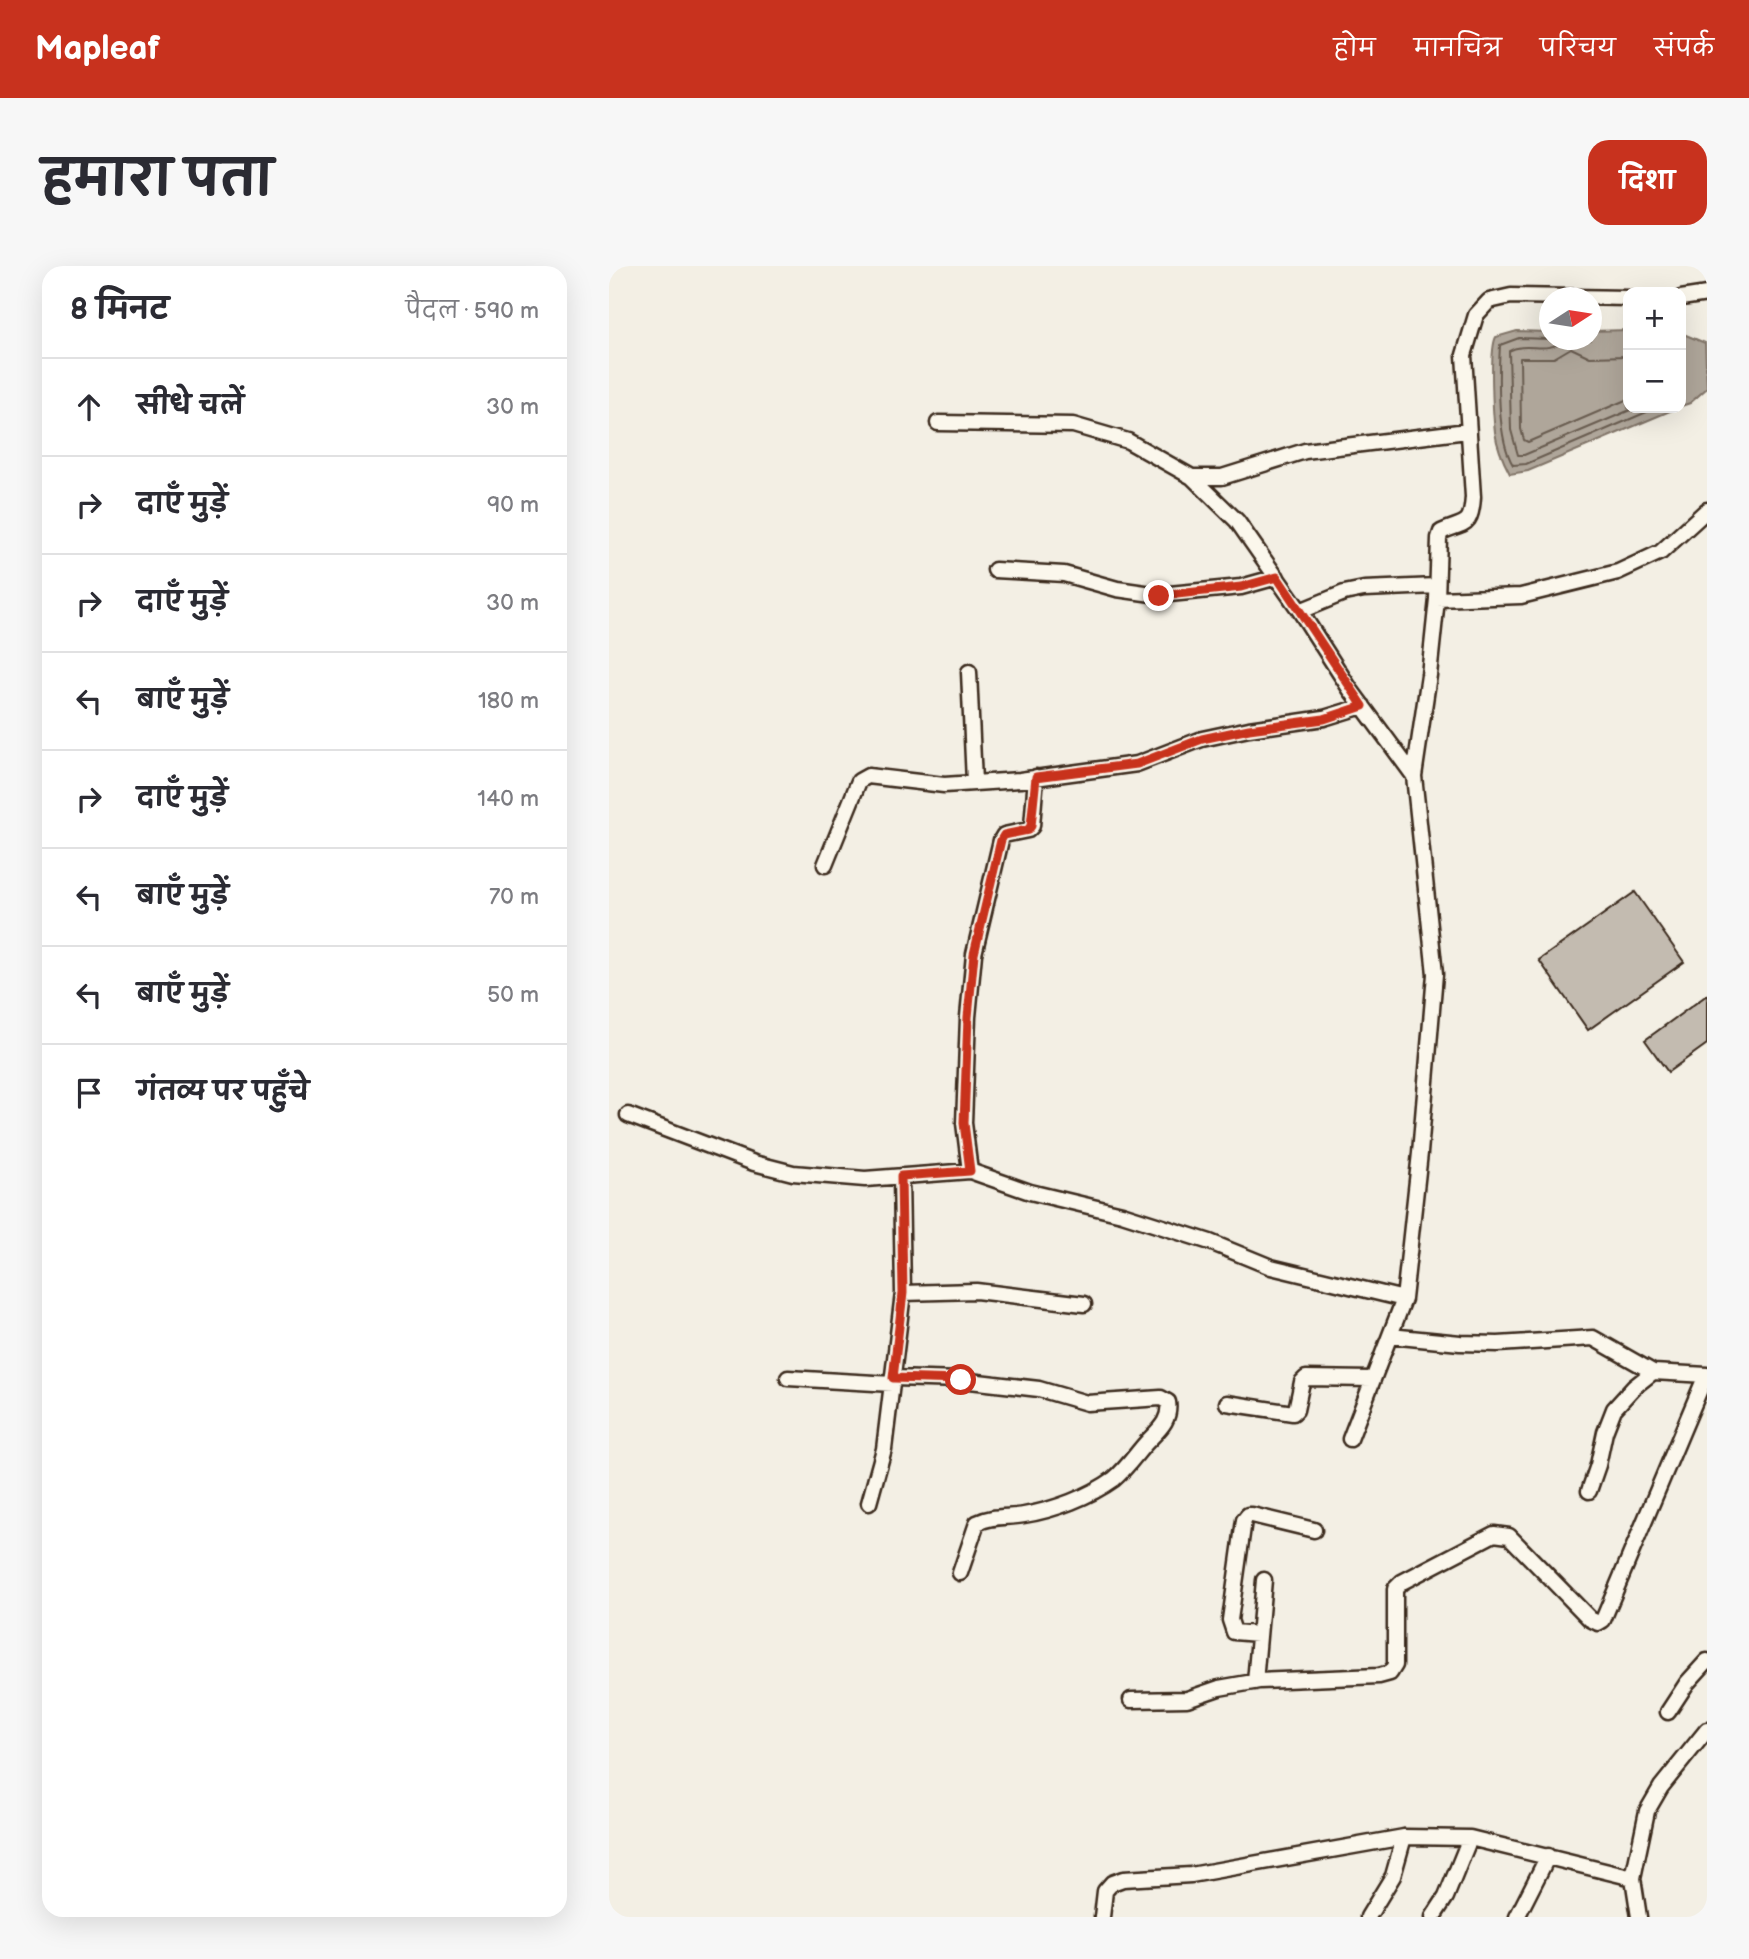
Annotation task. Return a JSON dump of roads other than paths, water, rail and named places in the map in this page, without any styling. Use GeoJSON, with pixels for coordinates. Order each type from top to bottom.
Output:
{"type":"FeatureCollection","features":[{"type":"Feature","properties":{"kind":"street"},"geometry":{"type":"LineString","coordinates":[[1686,297],[1707,294]]}},
{"type":"Feature","properties":{"kind":"street"},"geometry":{"type":"LineString","coordinates":[[1350,1439],[1404,1299],[1420,1153],[1435,974],[1414,776],[1429,675],[1439,538],[1441,532],[1465,523],[1472,515],[1464,355],[1476,315],[1489,301],[1511,296],[1623,298]]}},
{"type":"Feature","properties":{"kind":"street"},"geometry":{"type":"LineString","coordinates":[[938,423],[1073,425],[1128,441],[1192,477],[1237,522],[1414,776]]}},
{"type":"Feature","properties":{"kind":"street"},"geometry":{"type":"LineString","coordinates":[[1192,477],[1222,477],[1305,451],[1468,431]]}},
{"type":"Feature","properties":{"kind":"street"},"geometry":{"type":"LineString","coordinates":[[1300,611],[1344,593],[1364,589],[1521,596],[1618,572],[1661,552],[1707,510]]}},
{"type":"Feature","properties":{"kind":"street"},"geometry":{"type":"LineString","coordinates":[[995,570],[1063,574],[1117,589],[1159,596],[1241,587],[1277,577]]}},
{"type":"Feature","properties":{"kind":"street"},"geometry":{"type":"LineString","coordinates":[[969,672],[974,782]]}},
{"type":"Feature","properties":{"kind":"street"},"geometry":{"type":"LineString","coordinates":[[825,865],[859,780],[868,776],[944,785],[992,783],[1137,764],[1202,739],[1249,729],[1324,719],[1363,706]]}},
{"type":"Feature","properties":{"kind":"street"},"geometry":{"type":"LineString","coordinates":[[970,1171],[964,1123],[968,1017],[974,954],[1001,840],[1004,835],[1028,830],[1031,826],[1036,777]]}},
{"type":"Feature","properties":{"kind":"street"},"geometry":{"type":"LineString","coordinates":[[628,1115],[754,1163],[793,1172],[865,1179],[970,1171],[1030,1192],[1122,1214],[1198,1238],[1272,1266],[1404,1299]]}},
{"type":"Feature","properties":{"kind":"street"},"geometry":{"type":"LineString","coordinates":[[869,1503],[884,1449],[903,1293],[901,1176]]}},
{"type":"Feature","properties":{"kind":"street"},"geometry":{"type":"LineString","coordinates":[[903,1293],[976,1291],[1084,1304]]}},
{"type":"Feature","properties":{"kind":"street"},"geometry":{"type":"LineString","coordinates":[[1131,1700],[1187,1699],[1219,1688],[1255,1682],[1379,1676],[1390,1673],[1395,1665],[1395,1589],[1402,1582],[1494,1534],[1509,1536],[1590,1619],[1598,1623],[1603,1620],[1706,1375],[1653,1372],[1593,1338],[1498,1344],[1390,1336]]}},
{"type":"Feature","properties":{"kind":"street"},"geometry":{"type":"LineString","coordinates":[[1589,1491],[1613,1409],[1653,1372]]}},
{"type":"Feature","properties":{"kind":"street"},"geometry":{"type":"LineString","coordinates":[[1227,1403],[1293,1413],[1306,1377],[1371,1379]]}},
{"type":"Feature","properties":{"kind":"street"},"geometry":{"type":"LineString","coordinates":[[788,1378],[961,1380],[1039,1389],[1087,1403],[1161,1398],[1168,1402],[1169,1413],[1163,1424],[1115,1478],[1092,1492],[1050,1509],[1023,1516],[986,1519],[977,1523],[960,1573]]}},
{"type":"Feature","properties":{"kind":"street"},"geometry":{"type":"LineString","coordinates":[[1258,1634],[1234,1632],[1230,1620],[1244,1520],[1248,1515],[1252,1515],[1314,1530]]}},
{"type":"Feature","properties":{"kind":"street"},"geometry":{"type":"LineString","coordinates":[[1255,1682],[1263,1580]]}},
{"type":"Feature","properties":{"kind":"street"},"geometry":{"type":"LineString","coordinates":[[1668,1712],[1687,1683],[1707,1661]]}},
{"type":"Feature","properties":{"kind":"street"},"geometry":{"type":"LineString","coordinates":[[1639,1917],[1633,1878],[1647,1811],[1661,1787],[1707,1730]]}},
{"type":"Feature","properties":{"kind":"street"},"geometry":{"type":"LineString","coordinates":[[1103,1917],[1105,1891],[1112,1883],[1123,1879],[1191,1875],[1404,1837],[1470,1838],[1633,1878]]}},
{"type":"Feature","properties":{"kind":"street"},"geometry":{"type":"LineString","coordinates":[[1369,1917],[1393,1876],[1404,1837]]}},
{"type":"Feature","properties":{"kind":"street"},"geometry":{"type":"LineString","coordinates":[[1433,1917],[1446,1897],[1470,1838]]}},
{"type":"Feature","properties":{"kind":"street"},"geometry":{"type":"LineString","coordinates":[[1517,1917],[1548,1856]]}},
{"type":"Feature","properties":{"kind":"water"},"geometry":{"type":"Polygon","coordinates":[[[1623,330],[1623,413],[1665,413],[1528,471],[1510,474],[1495,432],[1492,368],[1496,337],[1517,331],[1539,332],[1539,350],[1602,350],[1602,331],[1623,330]]]}},
{"type":"Feature","properties":{"kind":"water"},"geometry":{"type":"Polygon","coordinates":[[[1686,335],[1705,343],[1707,388],[1686,404],[1686,335]]]}}]}
